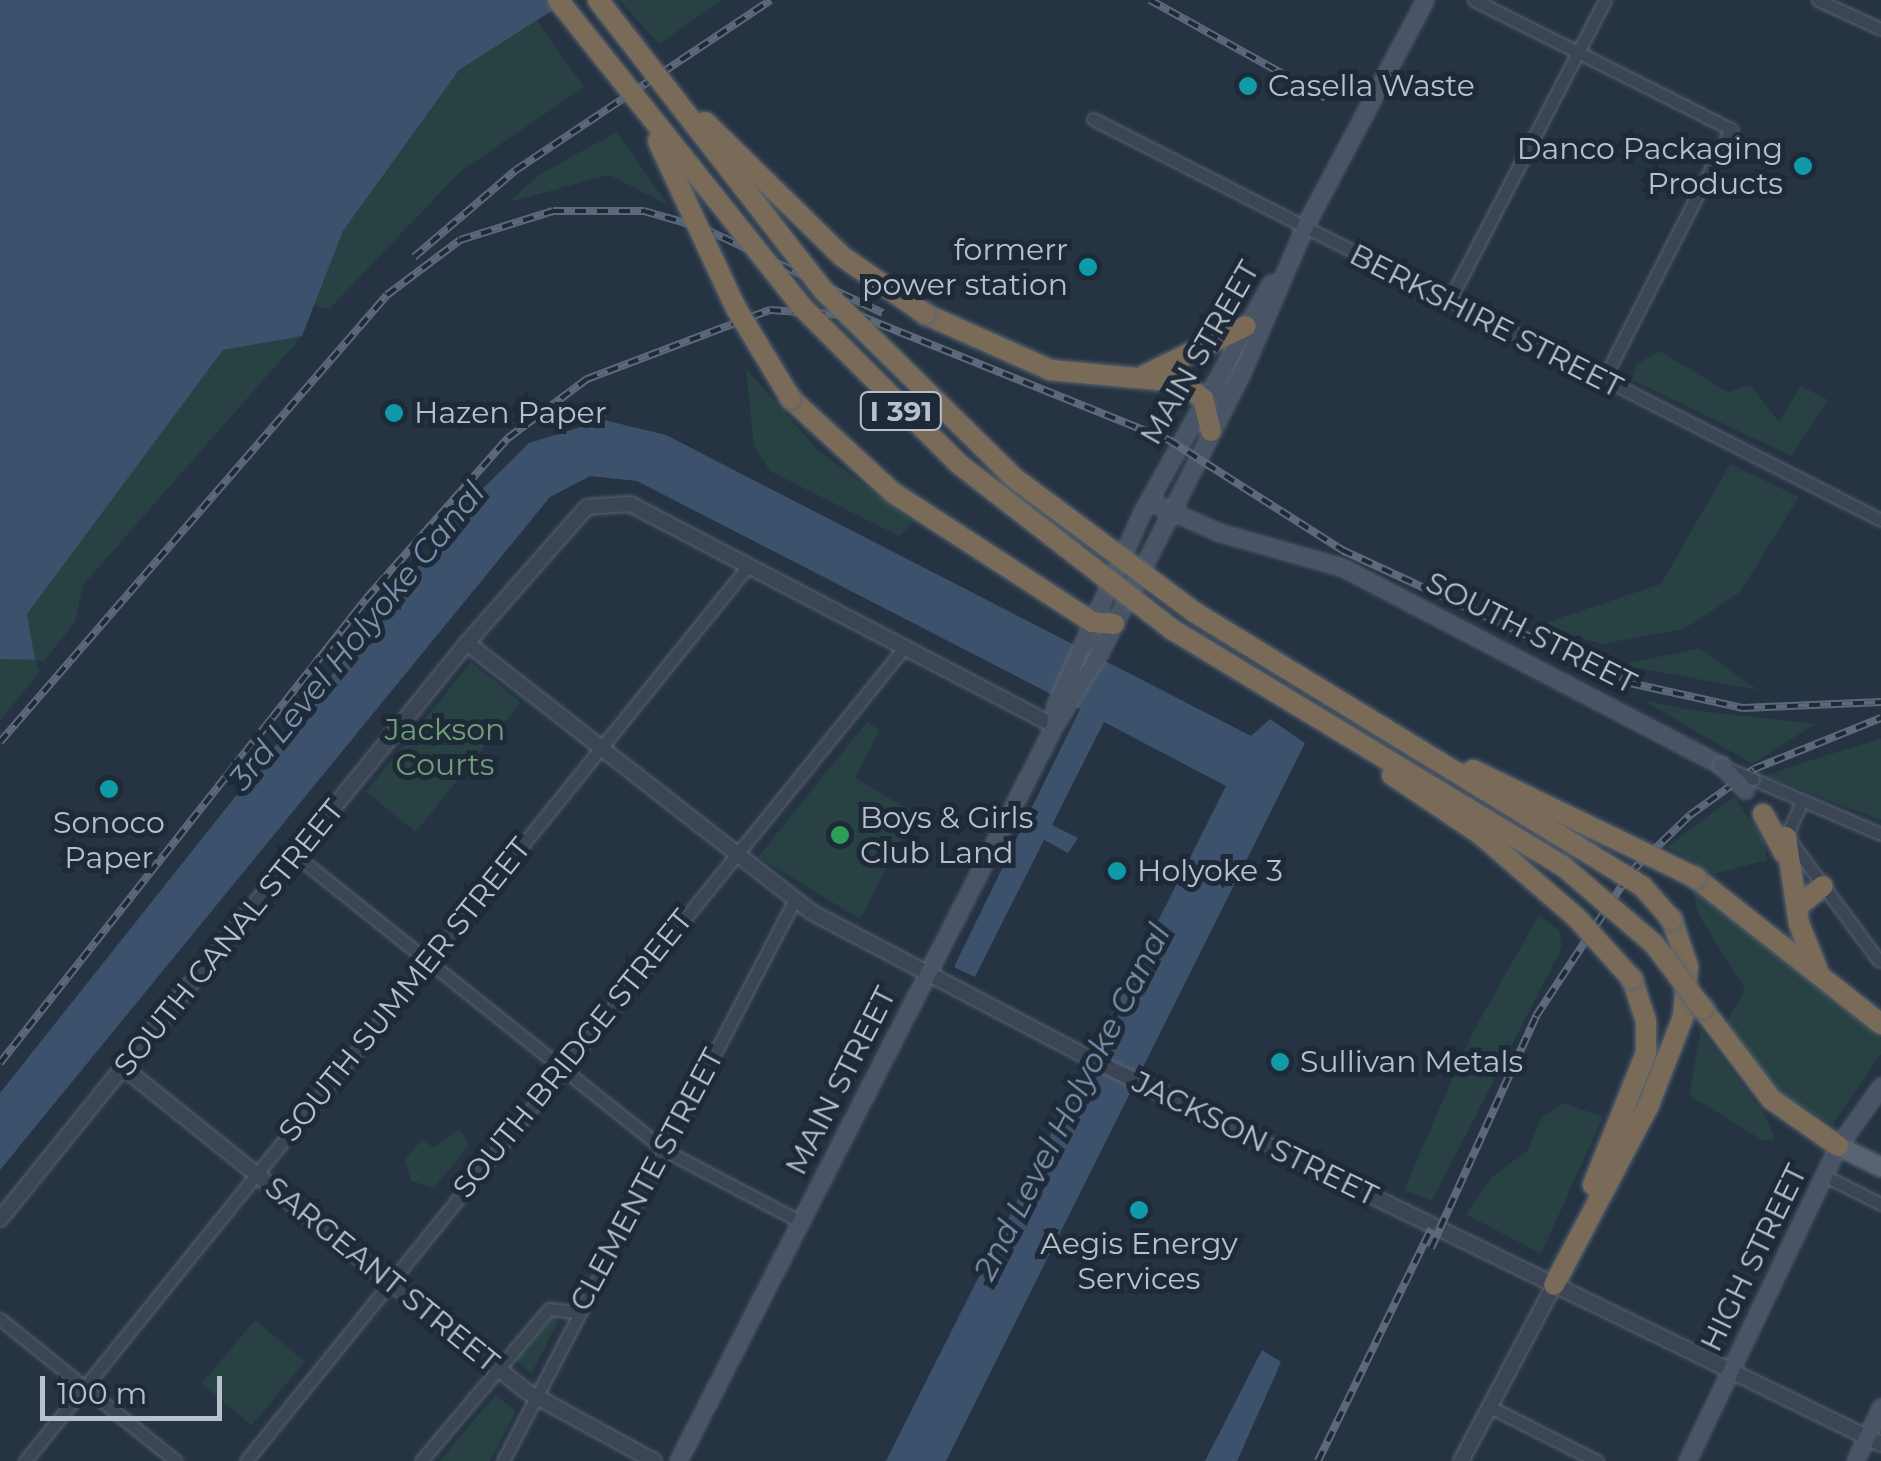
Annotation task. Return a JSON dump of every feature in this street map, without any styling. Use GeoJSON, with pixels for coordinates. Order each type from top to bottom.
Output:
{"type":"FeatureCollection","features":[{"type":"Feature","properties":{"kind":"highway","name":"I 391"},"geometry":{"type":"LineString","coordinates":[[558,0],[652,125],[822,328],[959,464],[1136,604],[1332,728]]}},
{"type":"Feature","properties":{"kind":"highway","name":"I 391"},"geometry":{"type":"LineString","coordinates":[[598,0],[794,257],[914,387],[1084,534],[1269,659]]}},
{"type":"Feature","properties":{"kind":"highway"},"geometry":{"type":"LineString","coordinates":[[627,38],[795,214],[925,314],[1034,366],[1180,382],[1203,399],[1211,431]]}},
{"type":"Feature","properties":{"kind":"highway"},"geometry":{"type":"LineString","coordinates":[[652,125],[736,308],[791,399],[856,466],[1087,631],[1114,624]]}},
{"type":"Feature","properties":{"kind":"highway"},"geometry":{"type":"LineString","coordinates":[[1131,378],[1178,365],[1246,326]]}},
{"type":"Feature","properties":{"kind":"highway"},"geometry":{"type":"LineString","coordinates":[[1269,659],[1696,878],[1881,1024]]}},
{"type":"Feature","properties":{"kind":"highway"},"geometry":{"type":"LineString","coordinates":[[1269,659],[1642,886],[1672,920],[1688,966],[1683,1018],[1648,1107],[1554,1285]]}},
{"type":"Feature","properties":{"kind":"highway"},"geometry":{"type":"LineString","coordinates":[[1332,728],[1480,834],[1577,918],[1632,979],[1646,1020],[1643,1064],[1554,1285]]}},
{"type":"Feature","properties":{"kind":"highway"},"geometry":{"type":"LineString","coordinates":[[1332,728],[1492,817],[1605,897],[1654,944],[1771,1099],[1838,1146]]}},
{"type":"Feature","properties":{"kind":"highway"},"geometry":{"type":"LineString","coordinates":[[1763,814],[1786,860]]}},
{"type":"Feature","properties":{"kind":"highway"},"geometry":{"type":"LineString","coordinates":[[1786,836],[1786,860],[1796,907],[1820,974]]}},
{"type":"Feature","properties":{"kind":"highway"},"geometry":{"type":"LineString","coordinates":[[1796,907],[1823,886]]}},
{"type":"Feature","properties":{"kind":"main road","name":"MAIN STREET"},"geometry":{"type":"LineString","coordinates":[[678,1461],[1054,726],[1087,631],[1148,501],[1304,228],[1425,0]]}},
{"type":"Feature","properties":{"kind":"main road","name":"MAIN STREET"},"geometry":{"type":"LineString","coordinates":[[1061,709],[1100,652],[1211,431],[1304,228]]}},
{"type":"Feature","properties":{"kind":"main road","name":"SOUTH STREET"},"geometry":{"type":"LineString","coordinates":[[1148,501],[1316,556],[1491,643],[1721,765],[1749,785],[1763,814]]}},
{"type":"Feature","properties":{"kind":"main road","name":"HIGH STREET"},"geometry":{"type":"LineString","coordinates":[[1687,1461],[1838,1146],[1881,1086]]}},
{"type":"Feature","properties":{"kind":"main road"},"geometry":{"type":"LineString","coordinates":[[1838,1146],[1881,1167]]}},
{"type":"Feature","properties":{"kind":"main road"},"geometry":{"type":"LineString","coordinates":[[1855,1461],[1874,1440],[1881,1407]]}},
{"type":"Feature","properties":{"kind":"street"},"geometry":{"type":"LineString","coordinates":[[1474,0],[1731,129],[1602,380]]}},
{"type":"Feature","properties":{"kind":"street"},"geometry":{"type":"LineString","coordinates":[[1450,301],[1605,0]]}},
{"type":"Feature","properties":{"kind":"street"},"geometry":{"type":"LineString","coordinates":[[1818,0],[1881,30]]}},
{"type":"Feature","properties":{"kind":"street","name":"BERKSHIRE STREET"},"geometry":{"type":"LineString","coordinates":[[1093,119],[1881,520]]}},
{"type":"Feature","properties":{"kind":"street","name":"SOUTH CANAL STREET"},"geometry":{"type":"LineString","coordinates":[[0,1219],[563,528],[602,503],[630,504],[1054,726]]}},
{"type":"Feature","properties":{"kind":"street","name":"SOUTH SUMMER STREET"},"geometry":{"type":"LineString","coordinates":[[25,1461],[748,566]]}},
{"type":"Feature","properties":{"kind":"street","name":"JACKSON STREET"},"geometry":{"type":"LineString","coordinates":[[467,643],[794,900],[1085,1056],[1874,1440]]}},
{"type":"Feature","properties":{"kind":"street","name":"SOUTH BRIDGE STREET"},"geometry":{"type":"LineString","coordinates":[[246,1461],[904,649]]}},
{"type":"Feature","properties":{"kind":"street"},"geometry":{"type":"LineString","coordinates":[[1749,785],[1802,801],[1881,834]]}},
{"type":"Feature","properties":{"kind":"street"},"geometry":{"type":"LineString","coordinates":[[1786,836],[1802,801]]}},
{"type":"Feature","properties":{"kind":"street"},"geometry":{"type":"LineString","coordinates":[[1763,814],[1786,836],[1879,961]]}},
{"type":"Feature","properties":{"kind":"street"},"geometry":{"type":"LineString","coordinates":[[295,855],[664,1150],[800,1222]]}},
{"type":"Feature","properties":{"kind":"street","name":"CLEMENTE STREET"},"geometry":{"type":"LineString","coordinates":[[502,1461],[794,900]]}},
{"type":"Feature","properties":{"kind":"street","name":"SARGEANT STREET"},"geometry":{"type":"LineString","coordinates":[[124,1068],[536,1397],[654,1461]]}},
{"type":"Feature","properties":{"kind":"street"},"geometry":{"type":"LineString","coordinates":[[1823,1175],[1881,1204]]}},
{"type":"Feature","properties":{"kind":"street"},"geometry":{"type":"LineString","coordinates":[[1461,1461],[1554,1285]]}},
{"type":"Feature","properties":{"kind":"street"},"geometry":{"type":"LineString","coordinates":[[422,1461],[549,1310],[577,1312]]}},
{"type":"Feature","properties":{"kind":"street"},"geometry":{"type":"LineString","coordinates":[[0,1319],[176,1461]]}},
{"type":"Feature","properties":{"kind":"street"},"geometry":{"type":"LineString","coordinates":[[1490,1406],[1597,1461]]}},
{"type":"Feature","properties":{"kind":"green space"},"geometry":{"type":"Polygon","coordinates":[[[619,0],[722,0],[659,44],[619,0]]]}},
{"type":"Feature","properties":{"kind":"green space"},"geometry":{"type":"Polygon","coordinates":[[[537,21],[584,87],[461,171],[329,309],[314,306],[343,231],[459,70],[537,21]]]}},
{"type":"Feature","properties":{"kind":"green space"},"geometry":{"type":"Polygon","coordinates":[[[617,132],[668,205],[609,175],[509,202],[540,174],[617,132]]]}},
{"type":"Feature","properties":{"kind":"green space"},"geometry":{"type":"Polygon","coordinates":[[[302,336],[83,585],[75,622],[44,661],[36,660],[40,672],[0,720],[0,659],[35,660],[27,614],[223,350],[302,336]]]}},
{"type":"Feature","properties":{"kind":"green space"},"geometry":{"type":"Polygon","coordinates":[[[1659,351],[1728,392],[1750,385],[1779,422],[1801,386],[1828,400],[1791,456],[1632,380],[1637,364],[1659,351]]]}},
{"type":"Feature","properties":{"kind":"green space"},"geometry":{"type":"Polygon","coordinates":[[[746,369],[817,449],[913,522],[899,536],[770,471],[754,446],[746,369]]]}},
{"type":"Feature","properties":{"kind":"green space"},"geometry":{"type":"Polygon","coordinates":[[[1730,464],[1799,497],[1740,592],[1684,629],[1602,644],[1539,625],[1661,584],[1730,464]]]}},
{"type":"Feature","properties":{"kind":"green space"},"geometry":{"type":"Polygon","coordinates":[[[1699,648],[1758,690],[1620,665],[1649,659],[1699,648]]]}},
{"type":"Feature","properties":{"kind":"green space","name":"Jackson Courts"},"geometry":{"type":"Polygon","coordinates":[[[471,662],[521,702],[416,832],[366,792],[471,662]]]}},
{"type":"Feature","properties":{"kind":"green space"},"geometry":{"type":"Polygon","coordinates":[[[1643,700],[1685,709],[1815,724],[1752,764],[1643,700]]]}},
{"type":"Feature","properties":{"kind":"green space","name":"Boys & Girls Club Land"},"geometry":{"type":"Polygon","coordinates":[[[867,722],[880,730],[855,778],[915,813],[860,919],[758,857],[867,722]]]}},
{"type":"Feature","properties":{"kind":"green space"},"geometry":{"type":"Polygon","coordinates":[[[1881,739],[1881,820],[1765,776],[1818,758],[1881,739]]]}},
{"type":"Feature","properties":{"kind":"green space"},"geometry":{"type":"Polygon","coordinates":[[[1734,797],[1764,840],[1767,860],[1714,874],[1667,847],[1734,797]]]}},
{"type":"Feature","properties":{"kind":"green space"},"geometry":{"type":"Polygon","coordinates":[[[1692,887],[1881,1039],[1881,1054],[1832,1125],[1773,1088],[1724,1028],[1745,989],[1698,914],[1692,887]]]}},
{"type":"Feature","properties":{"kind":"green space"},"geometry":{"type":"Polygon","coordinates":[[[1539,915],[1559,930],[1562,947],[1432,1201],[1404,1190],[1473,1032],[1539,915]]]}},
{"type":"Feature","properties":{"kind":"green space"},"geometry":{"type":"Polygon","coordinates":[[[1701,1030],[1765,1115],[1775,1139],[1762,1140],[1689,1095],[1701,1030]]]}},
{"type":"Feature","properties":{"kind":"green space"},"geometry":{"type":"Polygon","coordinates":[[[1564,1103],[1603,1117],[1541,1254],[1466,1214],[1493,1176],[1527,1151],[1542,1117],[1564,1103]]]}},
{"type":"Feature","properties":{"kind":"green space"},"geometry":{"type":"Polygon","coordinates":[[[460,1129],[469,1145],[434,1188],[411,1181],[405,1159],[423,1139],[433,1148],[460,1129]]]}},
{"type":"Feature","properties":{"kind":"green space"},"geometry":{"type":"Polygon","coordinates":[[[556,1314],[558,1322],[531,1374],[515,1359],[556,1314]]]}},
{"type":"Feature","properties":{"kind":"green space"},"geometry":{"type":"Polygon","coordinates":[[[255,1320],[305,1362],[251,1425],[202,1384],[255,1320]]]}},
{"type":"Feature","properties":{"kind":"green space"},"geometry":{"type":"Polygon","coordinates":[[[495,1395],[516,1411],[490,1461],[440,1461],[495,1395]]]}},
{"type":"Feature","properties":{"kind":"water"},"geometry":{"type":"Polygon","coordinates":[[[0,0],[569,0],[459,70],[343,231],[302,336],[223,350],[27,614],[35,660],[0,659],[0,0]]]}},
{"type":"Feature","properties":{"kind":"water","name":"2nd Level Holyoke Canal"},"geometry":{"type":"Polygon","coordinates":[[[604,420],[666,435],[1251,736],[1270,719],[1305,743],[946,1461],[886,1461],[1226,786],[1104,722],[1052,825],[1078,838],[1068,853],[1044,840],[975,977],[954,967],[1080,709],[637,481],[590,476],[550,497],[0,1170],[0,1093],[469,502],[529,443],[604,420]]]}},
{"type":"Feature","properties":{"kind":"water"},"geometry":{"type":"Polygon","coordinates":[[[1262,1350],[1281,1362],[1237,1461],[1205,1461],[1262,1350]]]}},
{"type":"Feature","properties":{"kind":"railway"},"geometry":{"type":"LineString","coordinates":[[414,257],[516,170],[771,0]]}},
{"type":"Feature","properties":{"kind":"railway"},"geometry":{"type":"LineString","coordinates":[[1150,0],[1326,98]]}},
{"type":"Feature","properties":{"kind":"railway"},"geometry":{"type":"LineString","coordinates":[[0,742],[387,295],[460,240],[553,211],[644,211],[703,228],[883,313]]}},
{"type":"Feature","properties":{"kind":"railway"},"geometry":{"type":"LineString","coordinates":[[0,1063],[366,599],[508,438],[587,379],[770,310],[860,316],[1169,440],[1342,550],[1630,683],[1743,708],[1881,702]]}},
{"type":"Feature","properties":{"kind":"railway"},"geometry":{"type":"LineString","coordinates":[[1431,1248],[1536,1016],[1631,872],[1690,815],[1754,769],[1881,718]]}},
{"type":"Feature","properties":{"kind":"railway"},"geometry":{"type":"LineString","coordinates":[[1318,1461],[1431,1229]]}},
{"type":"Feature","properties":{"kind":"place","name":"Casella Waste"},"geometry":{"type":"Point","coordinates":[1248,86]}},
{"type":"Feature","properties":{"kind":"place","name":"Danco Packaging Products"},"geometry":{"type":"Point","coordinates":[1803,166]}},
{"type":"Feature","properties":{"kind":"place","name":"formerr power station"},"geometry":{"type":"Point","coordinates":[1088,267]}},
{"type":"Feature","properties":{"kind":"place","name":"Hazen Paper"},"geometry":{"type":"Point","coordinates":[394,413]}},
{"type":"Feature","properties":{"kind":"place","name":"Sonoco Paper"},"geometry":{"type":"Point","coordinates":[109,789]}},
{"type":"Feature","properties":{"kind":"place","name":"Boys & Girls Club Land"},"geometry":{"type":"Point","coordinates":[840,835]}},
{"type":"Feature","properties":{"kind":"place","name":"Holyoke 3"},"geometry":{"type":"Point","coordinates":[1117,871]}},
{"type":"Feature","properties":{"kind":"place","name":"Sullivan Metals"},"geometry":{"type":"Point","coordinates":[1280,1062]}},
{"type":"Feature","properties":{"kind":"place","name":"Aegis Energy Services"},"geometry":{"type":"Point","coordinates":[1139,1210]}},
{"type":"Feature","properties":{"kind":"water label","name":"3rd Level Holyoke Canal"},"geometry":{"type":"Point","coordinates":[357,636]}}]}
